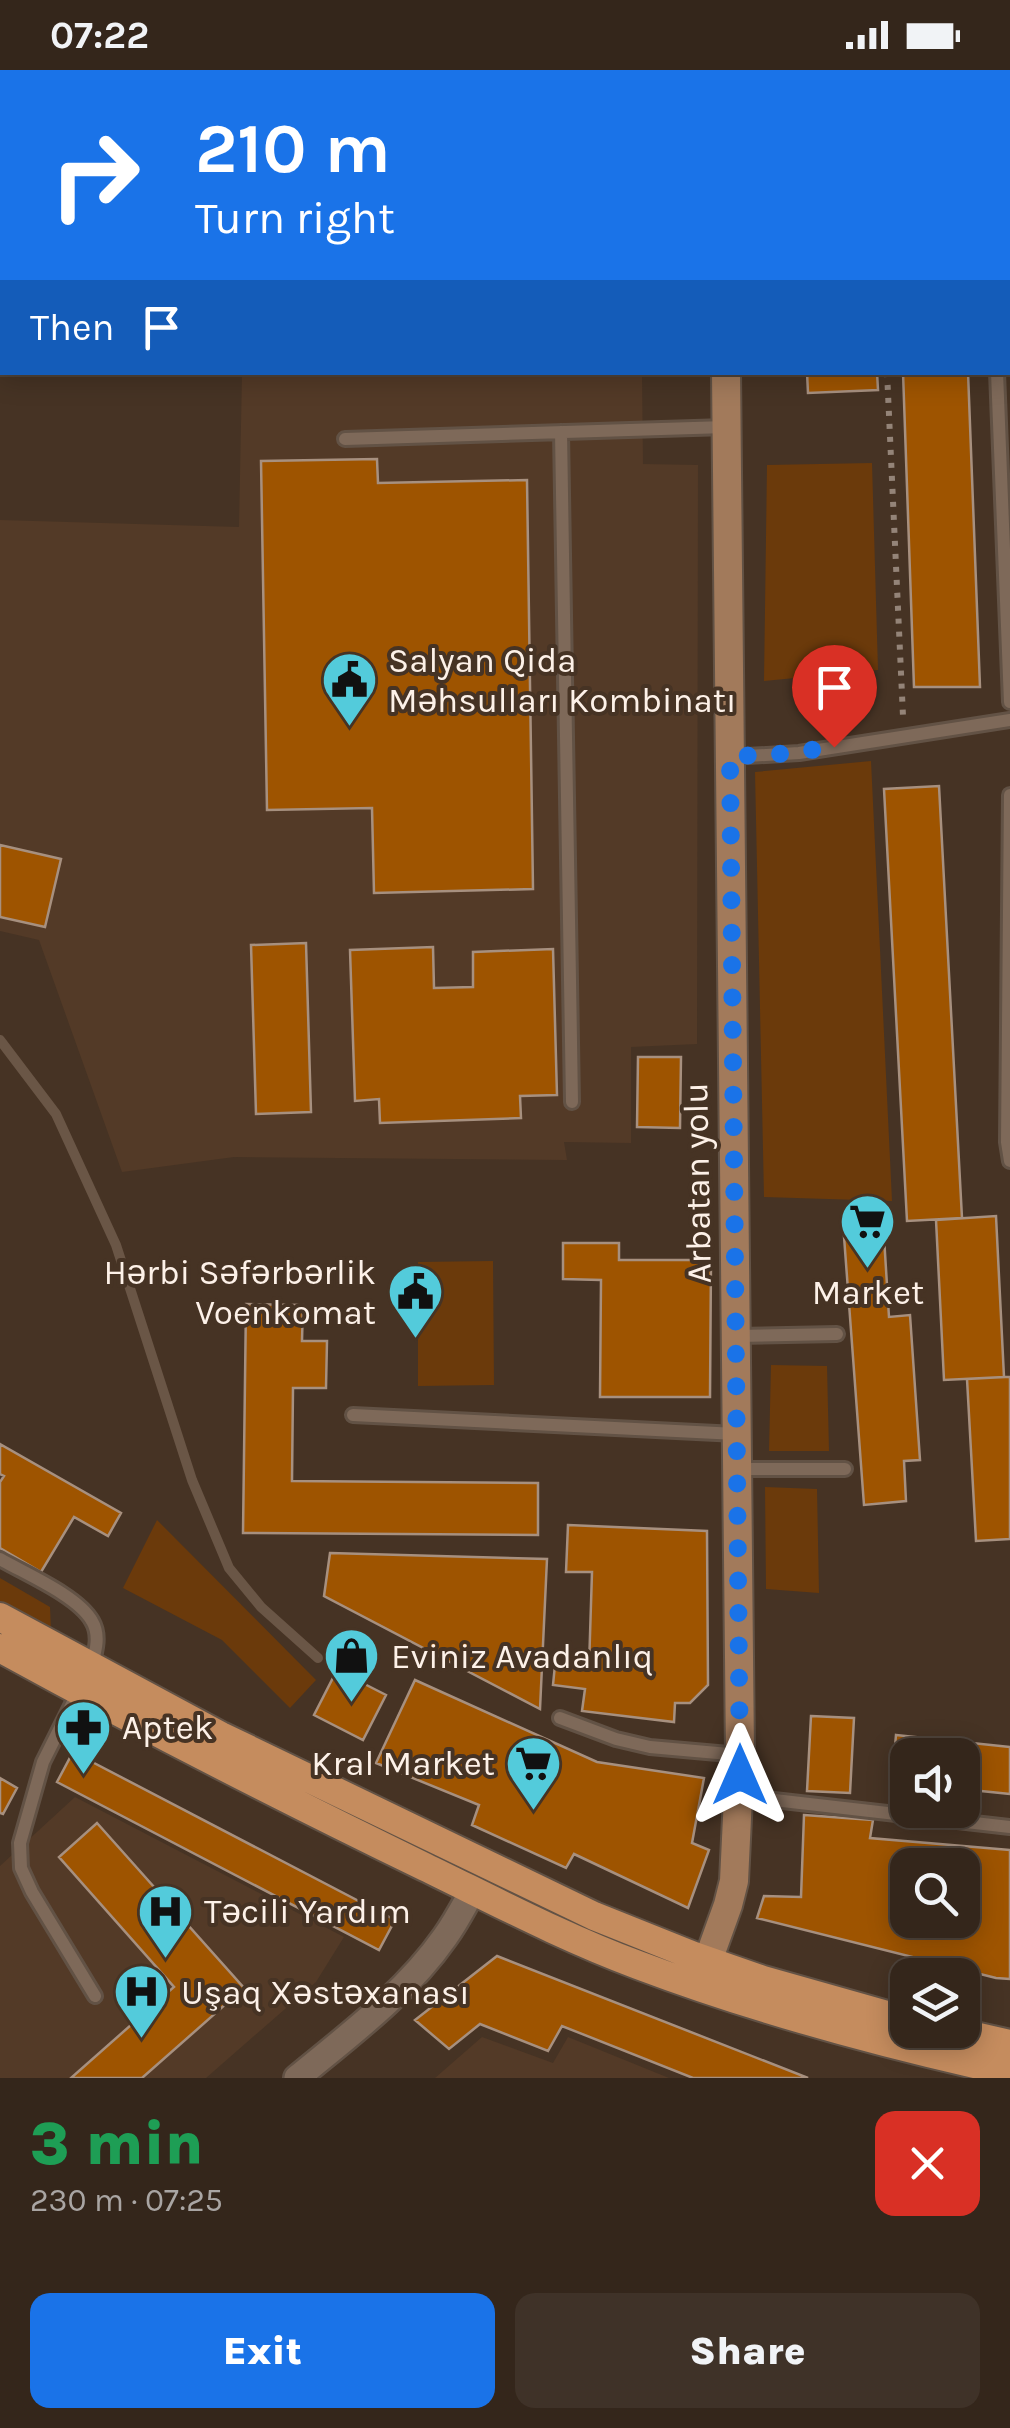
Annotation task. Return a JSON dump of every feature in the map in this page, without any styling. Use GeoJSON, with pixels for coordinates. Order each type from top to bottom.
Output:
{"type":"FeatureCollection","features":[{"type":"Feature","properties":{"kind":"main road","name":"Arbatan yolu"},"geometry":{"type":"LineString","coordinates":[[703,1974],[734,1881],[740,1755],[726,375]]}},
{"type":"Feature","properties":{"kind":"main road"},"geometry":{"type":"LineString","coordinates":[[0,1617],[85,1679],[253,1783],[576,1940],[703,1974],[763,1980],[890,2016]]}},
{"type":"Feature","properties":{"kind":"main road"},"geometry":{"type":"LineString","coordinates":[[0,1648],[220,1736],[594,1916],[703,1974],[757,2008],[891,2046],[1010,2072]]}},
{"type":"Feature","properties":{"kind":"main road"},"geometry":{"type":"LineString","coordinates":[[980,2037],[1010,2044]]}},
{"type":"Feature","properties":{"kind":"street"},"geometry":{"type":"LineString","coordinates":[[297,2078],[417,1972],[444,1938],[473,1890]]}},
{"type":"Feature","properties":{"kind":"lane"},"geometry":{"type":"LineString","coordinates":[[997,375],[1010,702]]}},
{"type":"Feature","properties":{"kind":"lane"},"geometry":{"type":"LineString","coordinates":[[344,439],[726,427]]}},
{"type":"Feature","properties":{"kind":"lane"},"geometry":{"type":"LineString","coordinates":[[561,432],[572,1102]]}},
{"type":"Feature","properties":{"kind":"lane"},"geometry":{"type":"LineString","coordinates":[[730,756],[799,752],[1010,720]]}},
{"type":"Feature","properties":{"kind":"lane"},"geometry":{"type":"LineString","coordinates":[[1010,795],[1010,1162]]}},
{"type":"Feature","properties":{"kind":"lane"},"geometry":{"type":"LineString","coordinates":[[736,1336],[837,1334]]}},
{"type":"Feature","properties":{"kind":"lane"},"geometry":{"type":"LineString","coordinates":[[353,1415],[737,1434]]}},
{"type":"Feature","properties":{"kind":"lane"},"geometry":{"type":"LineString","coordinates":[[738,1469],[845,1469]]}},
{"type":"Feature","properties":{"kind":"lane"},"geometry":{"type":"LineString","coordinates":[[0,1559],[72,1600],[93,1622],[98,1640],[85,1679],[43,1762],[20,1842],[21,1868],[32,1892],[95,1996]]}},
{"type":"Feature","properties":{"kind":"lane"},"geometry":{"type":"LineString","coordinates":[[560,1718],[650,1747],[740,1755]]}},
{"type":"Feature","properties":{"kind":"lane"},"geometry":{"type":"LineString","coordinates":[[739,1796],[1010,1827]]}},
{"type":"Feature","properties":{"kind":"path"},"geometry":{"type":"LineString","coordinates":[[887,375],[904,736]]}},
{"type":"Feature","properties":{"kind":"shaded area","name":"Salyan Qida Məhsulları Kombinatı"},"geometry":{"type":"Polygon","coordinates":[[[242,375],[642,375],[643,464],[698,465],[697,1044],[631,1047],[631,1143],[564,1142],[567,1160],[234,1157],[122,1172],[39,940],[0,931],[0,520],[239,527],[242,375]]]}},
{"type":"Feature","properties":{"kind":"shaded area"},"geometry":{"type":"Polygon","coordinates":[[[872,463],[878,670],[764,681],[767,465],[872,463]]]}},
{"type":"Feature","properties":{"kind":"shaded area"},"geometry":{"type":"Polygon","coordinates":[[[871,761],[892,1201],[764,1197],[755,772],[871,761]]]}},
{"type":"Feature","properties":{"kind":"shaded area"},"geometry":{"type":"Polygon","coordinates":[[[493,1261],[494,1385],[418,1386],[418,1262],[493,1261]]]}},
{"type":"Feature","properties":{"kind":"shaded area"},"geometry":{"type":"Polygon","coordinates":[[[771,1365],[827,1366],[829,1451],[769,1451],[771,1365]]]}},
{"type":"Feature","properties":{"kind":"shaded area"},"geometry":{"type":"Polygon","coordinates":[[[765,1487],[817,1489],[819,1593],[766,1589],[765,1487]]]}},
{"type":"Feature","properties":{"kind":"shaded area"},"geometry":{"type":"Polygon","coordinates":[[[157,1520],[316,1680],[290,1708],[222,1640],[123,1588],[157,1520]]]}},
{"type":"Feature","properties":{"kind":"shaded area"},"geometry":{"type":"Polygon","coordinates":[[[0,1578],[50,1607],[51,1631],[0,1601],[0,1578]]]}},
{"type":"Feature","properties":{"kind":"shaded area","name":"Təcili Yardım"},"geometry":{"type":"Polygon","coordinates":[[[75,1797],[344,1937],[316,1982],[206,2078],[0,2078],[0,1866],[75,1797]]]}},
{"type":"Feature","properties":{"kind":"shaded area"},"geometry":{"type":"Polygon","coordinates":[[[482,2037],[553,2063],[568,2037],[669,2078],[435,2078],[482,2037]]]}},
{"type":"Feature","properties":{"kind":"building"},"geometry":{"type":"Polygon","coordinates":[[[807,375],[877,375],[878,390],[808,393],[807,375]]]}},
{"type":"Feature","properties":{"kind":"building"},"geometry":{"type":"Polygon","coordinates":[[[903,375],[968,375],[980,687],[914,687],[903,375]]]}},
{"type":"Feature","properties":{"kind":"building"},"geometry":{"type":"Polygon","coordinates":[[[377,459],[378,483],[527,480],[533,889],[374,893],[372,808],[267,810],[261,461],[377,459]]]}},
{"type":"Feature","properties":{"kind":"building"},"geometry":{"type":"Polygon","coordinates":[[[939,786],[962,1218],[907,1221],[884,789],[939,786]]]}},
{"type":"Feature","properties":{"kind":"building"},"geometry":{"type":"Polygon","coordinates":[[[0,845],[61,859],[45,927],[0,917],[0,845]]]}},
{"type":"Feature","properties":{"kind":"building"},"geometry":{"type":"Polygon","coordinates":[[[306,943],[311,1112],[256,1114],[251,945],[306,943]]]}},
{"type":"Feature","properties":{"kind":"building"},"geometry":{"type":"Polygon","coordinates":[[[433,947],[434,988],[473,987],[473,952],[553,949],[557,1095],[520,1096],[521,1118],[380,1123],[379,1099],[355,1101],[350,950],[433,947]]]}},
{"type":"Feature","properties":{"kind":"building"},"geometry":{"type":"Polygon","coordinates":[[[638,1057],[681,1057],[680,1128],[637,1127],[638,1057]]]}},
{"type":"Feature","properties":{"kind":"building"},"geometry":{"type":"Polygon","coordinates":[[[996,1216],[1004,1377],[944,1380],[936,1220],[996,1216]]]}},
{"type":"Feature","properties":{"kind":"building"},"geometry":{"type":"Polygon","coordinates":[[[883,1221],[889,1317],[910,1315],[920,1460],[904,1461],[906,1501],[864,1505],[843,1223],[883,1221]]]}},
{"type":"Feature","properties":{"kind":"building"},"geometry":{"type":"Polygon","coordinates":[[[563,1243],[619,1243],[619,1260],[711,1260],[710,1397],[600,1397],[601,1280],[563,1279],[563,1243]]]}},
{"type":"Feature","properties":{"kind":"building"},"geometry":{"type":"Polygon","coordinates":[[[246,1304],[303,1305],[302,1341],[327,1341],[326,1388],[293,1388],[292,1481],[538,1483],[538,1535],[243,1533],[246,1304]]]}},
{"type":"Feature","properties":{"kind":"building"},"geometry":{"type":"Polygon","coordinates":[[[1010,1377],[1010,1539],[976,1541],[967,1379],[1010,1377]]]}},
{"type":"Feature","properties":{"kind":"building"},"geometry":{"type":"Polygon","coordinates":[[[0,1444],[121,1513],[108,1536],[74,1517],[41,1572],[0,1548],[0,1482],[4,1476],[0,1474],[0,1444]]]}},
{"type":"Feature","properties":{"kind":"building"},"geometry":{"type":"Polygon","coordinates":[[[568,1525],[707,1531],[708,1685],[690,1703],[675,1703],[674,1722],[582,1711],[585,1689],[553,1685],[555,1665],[589,1667],[592,1572],[566,1572],[568,1525]]]}},
{"type":"Feature","properties":{"kind":"building"},"geometry":{"type":"Polygon","coordinates":[[[330,1553],[547,1559],[540,1709],[324,1596],[330,1553]]]}},
{"type":"Feature","properties":{"kind":"building"},"geometry":{"type":"Polygon","coordinates":[[[337,1670],[386,1695],[363,1740],[314,1715],[337,1670]]]}},
{"type":"Feature","properties":{"kind":"building"},"geometry":{"type":"Polygon","coordinates":[[[415,1680],[597,1762],[704,1778],[692,1843],[709,1850],[688,1908],[574,1854],[566,1868],[472,1825],[479,1805],[376,1763],[415,1680]]]}},
{"type":"Feature","properties":{"kind":"building"},"geometry":{"type":"Polygon","coordinates":[[[811,1716],[854,1718],[850,1793],[807,1791],[811,1716]]]}},
{"type":"Feature","properties":{"kind":"building"},"geometry":{"type":"Polygon","coordinates":[[[980,1744],[1010,1747],[1010,1794],[980,1791],[980,1744]]]}},
{"type":"Feature","properties":{"kind":"building"},"geometry":{"type":"Polygon","coordinates":[[[73,1752],[395,1920],[379,1950],[57,1782],[73,1752]]]}},
{"type":"Feature","properties":{"kind":"building"},"geometry":{"type":"Polygon","coordinates":[[[0,1778],[17,1788],[3,1814],[0,1813],[0,1778]]]}},
{"type":"Feature","properties":{"kind":"building"},"geometry":{"type":"Polygon","coordinates":[[[804,1815],[873,1820],[870,1838],[1010,1850],[1010,1979],[980,1974],[980,1958],[916,1958],[757,1918],[764,1896],[801,1897],[804,1815]]]}},
{"type":"Feature","properties":{"kind":"building"},"geometry":{"type":"Polygon","coordinates":[[[97,1823],[244,1988],[142,2078],[71,2078],[174,1987],[59,1857],[97,1823]]]}},
{"type":"Feature","properties":{"kind":"building"},"geometry":{"type":"Polygon","coordinates":[[[497,1956],[808,2078],[693,2078],[562,2026],[548,2051],[480,2024],[449,2049],[415,2020],[497,1956]]]}},
{"type":"Feature","properties":{"kind":"waterway"},"geometry":{"type":"LineString","coordinates":[[0,1040],[56,1114],[116,1245],[192,1480],[229,1568],[261,1607],[318,1658]]}},
{"type":"Feature","properties":{"kind":"place","name":"Salyan Qida Məhsulları Kombinatı"},"geometry":{"type":"Point","coordinates":[349,729]}},
{"type":"Feature","properties":{"kind":"place","name":"Market"},"geometry":{"type":"Point","coordinates":[868,1270]}},
{"type":"Feature","properties":{"kind":"place","name":"Hərbi Səfərbərlik Voenkomat"},"geometry":{"type":"Point","coordinates":[415,1341]}},
{"type":"Feature","properties":{"kind":"place","name":"Eviniz Avadanlıq"},"geometry":{"type":"Point","coordinates":[352,1705]}},
{"type":"Feature","properties":{"kind":"place","name":"Aptek"},"geometry":{"type":"Point","coordinates":[83,1776]}},
{"type":"Feature","properties":{"kind":"place","name":"Kral Market"},"geometry":{"type":"Point","coordinates":[534,1812]}},
{"type":"Feature","properties":{"kind":"place","name":"Təcili Yardım"},"geometry":{"type":"Point","coordinates":[165,1960]}},
{"type":"Feature","properties":{"kind":"place","name":"Uşaq Xəstəxanası"},"geometry":{"type":"Point","coordinates":[142,2041]}},
{"type":"Feature","properties":{"kind":"route"},"geometry":{"type":"LineString","coordinates":[[740,1775],[730,756],[834,747]]}}]}
